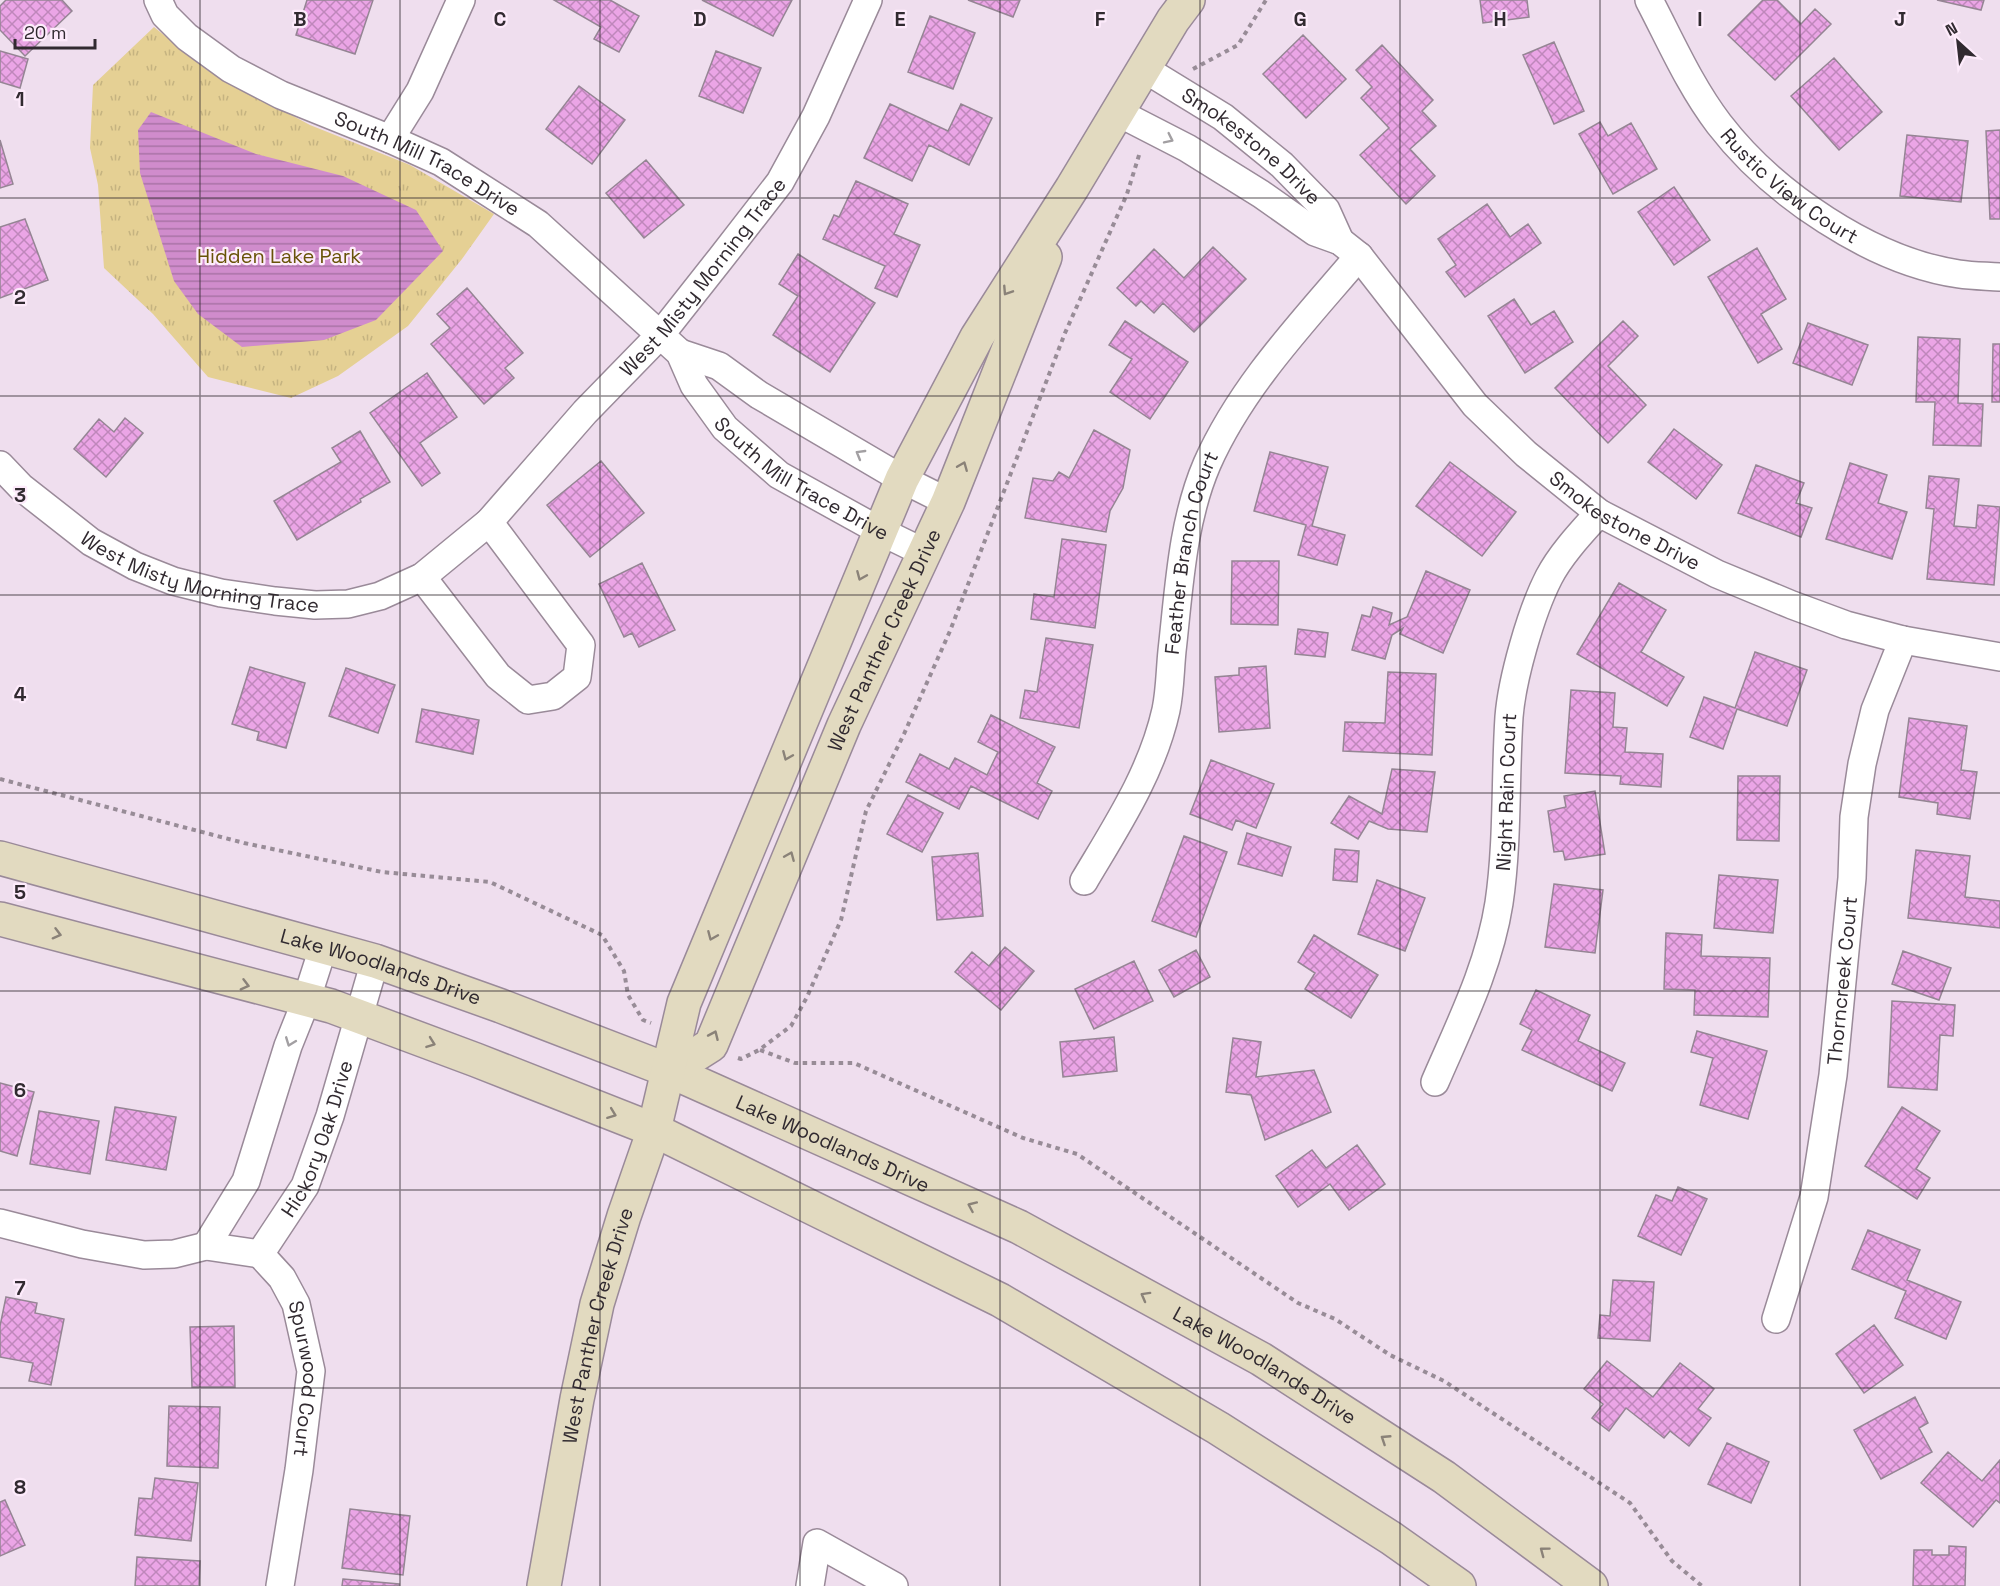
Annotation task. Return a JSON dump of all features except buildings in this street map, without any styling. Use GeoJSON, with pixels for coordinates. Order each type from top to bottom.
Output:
{"type":"FeatureCollection","features":[{"type":"Feature","properties":{"kind":"main road","name":"West Panther Creek Drive"},"geometry":{"type":"LineString","coordinates":[[544,1586],[577,1400],[597,1304],[654,1130],[670,1071],[684,1004],[902,479],[977,337],[1072,188],[1173,20],[1188,0]]}},
{"type":"Feature","properties":{"kind":"main road","name":"West Panther Creek Drive"},"geometry":{"type":"LineString","coordinates":[[711,1045],[844,725],[948,502],[1072,188]]}},
{"type":"Feature","properties":{"kind":"main road","name":"Lake Woodlands Drive"},"geometry":{"type":"LineString","coordinates":[[0,858],[375,961],[501,1006],[670,1071],[1019,1227],[1261,1359],[1444,1477],[1591,1586]]}},
{"type":"Feature","properties":{"kind":"main road"},"geometry":{"type":"LineString","coordinates":[[0,919],[331,1006],[654,1130],[1000,1300],[1218,1428],[1391,1538],[1459,1586]]}},
{"type":"Feature","properties":{"kind":"main road"},"geometry":{"type":"LineString","coordinates":[[670,1071],[711,1045]]}},
{"type":"Feature","properties":{"kind":"street","name":"South Mill Trace Drive"},"geometry":{"type":"LineString","coordinates":[[158,0],[165,15],[187,37],[231,69],[281,95],[441,162],[538,224],[680,353],[694,385],[725,428],[779,474],[880,531],[925,553]]}},
{"type":"Feature","properties":{"kind":"street"},"geometry":{"type":"LineString","coordinates":[[390,139],[420,91],[461,0]]}},
{"type":"Feature","properties":{"kind":"street","name":"West Misty Morning Trace"},"geometry":{"type":"LineString","coordinates":[[0,465],[30,495],[91,542],[135,567],[173,581],[221,593],[275,602],[315,605],[348,604],[380,596],[422,577],[489,522],[585,412],[661,334],[780,182],[816,116],[868,0]]}},
{"type":"Feature","properties":{"kind":"street","name":"Rustic View Court"},"geometry":{"type":"LineString","coordinates":[[1649,0],[1695,87],[1718,123],[1744,154],[1795,198],[1829,222],[1867,244],[1913,262],[1958,274],[2000,277]]}},
{"type":"Feature","properties":{"kind":"street","name":"Smokestone Drive"},"geometry":{"type":"LineString","coordinates":[[1143,68],[1223,117],[1282,165],[1326,210],[1350,248],[1475,405],[1526,454],[1599,513],[1717,574],[1846,625],[1903,640],[2000,657]]}},
{"type":"Feature","properties":{"kind":"street","name":"Smokestone Drive"},"geometry":{"type":"LineString","coordinates":[[1117,112],[1187,148],[1261,194],[1315,232],[1350,248]]}},
{"type":"Feature","properties":{"kind":"street","name":"Feather Branch Court"},"geometry":{"type":"LineString","coordinates":[[1084,881],[1152,758],[1166,709],[1180,578],[1188,535],[1207,465],[1234,413],[1350,248]]}},
{"type":"Feature","properties":{"kind":"street","name":"South Mill Trace Drive"},"geometry":{"type":"LineString","coordinates":[[680,353],[719,366],[759,395],[902,479],[948,502]]}},
{"type":"Feature","properties":{"kind":"street","name":"Night Rain Court"},"geometry":{"type":"LineString","coordinates":[[1435,1082],[1483,972],[1499,903],[1508,779],[1509,716],[1531,625],[1549,577],[1573,543],[1599,513]]}},
{"type":"Feature","properties":{"kind":"street"},"geometry":{"type":"LineString","coordinates":[[422,577],[498,676],[528,700],[553,696],[577,677],[581,645],[489,522]]}},
{"type":"Feature","properties":{"kind":"street","name":"Thorncreek Court"},"geometry":{"type":"LineString","coordinates":[[1776,1319],[1814,1197],[1833,1075],[1852,878],[1854,816],[1862,764],[1875,710],[1903,640]]}},
{"type":"Feature","properties":{"kind":"street"},"geometry":{"type":"LineString","coordinates":[[206,1246],[246,1181],[288,1046],[306,1001],[323,948]]}},
{"type":"Feature","properties":{"kind":"street","name":"Hickory Oak Drive"},"geometry":{"type":"LineString","coordinates":[[260,1254],[305,1186],[330,1116],[375,961]]}},
{"type":"Feature","properties":{"kind":"street"},"geometry":{"type":"LineString","coordinates":[[0,1223],[82,1244],[144,1255],[174,1254],[206,1246],[260,1254]]}},
{"type":"Feature","properties":{"kind":"street","name":"Spurwood Court"},"geometry":{"type":"LineString","coordinates":[[260,1254],[282,1278],[297,1304],[311,1371],[299,1470],[280,1586]]}},
{"type":"Feature","properties":{"kind":"street"},"geometry":{"type":"LineString","coordinates":[[810,1586],[817,1543],[894,1586]]}},
{"type":"Feature","properties":{"kind":"path"},"geometry":{"type":"LineString","coordinates":[[1175,87],[1184,73],[1238,45],[1266,0]]}},
{"type":"Feature","properties":{"kind":"path"},"geometry":{"type":"LineString","coordinates":[[711,1045],[741,1059],[759,1050],[791,1026],[807,997],[841,920],[866,811],[904,734],[950,631],[1065,333],[1127,194],[1148,128]]}},
{"type":"Feature","properties":{"kind":"path"},"geometry":{"type":"LineString","coordinates":[[0,779],[290,853],[382,872],[490,882],[602,935],[624,971],[628,995],[643,1020],[678,1034]]}},
{"type":"Feature","properties":{"kind":"path"},"geometry":{"type":"LineString","coordinates":[[759,1050],[795,1063],[854,1063],[1023,1138],[1077,1154],[1298,1304],[1335,1319],[1390,1354],[1444,1381],[1630,1503],[1672,1561],[1702,1586]]}},
{"type":"Feature","properties":{"kind":"green space","name":"Hidden Lake Park"},"geometry":{"type":"Polygon","coordinates":[[[154,27],[207,70],[310,125],[410,165],[494,214],[462,259],[408,326],[338,376],[291,398],[208,377],[153,314],[104,268],[98,185],[90,148],[93,85],[154,27]]]}},
{"type":"Feature","properties":{"kind":"shaded area"},"geometry":{"type":"Polygon","coordinates":[[[151,112],[256,154],[343,176],[416,210],[443,251],[376,320],[324,340],[242,347],[198,314],[174,281],[140,173],[138,130],[151,112]]]}}]}
